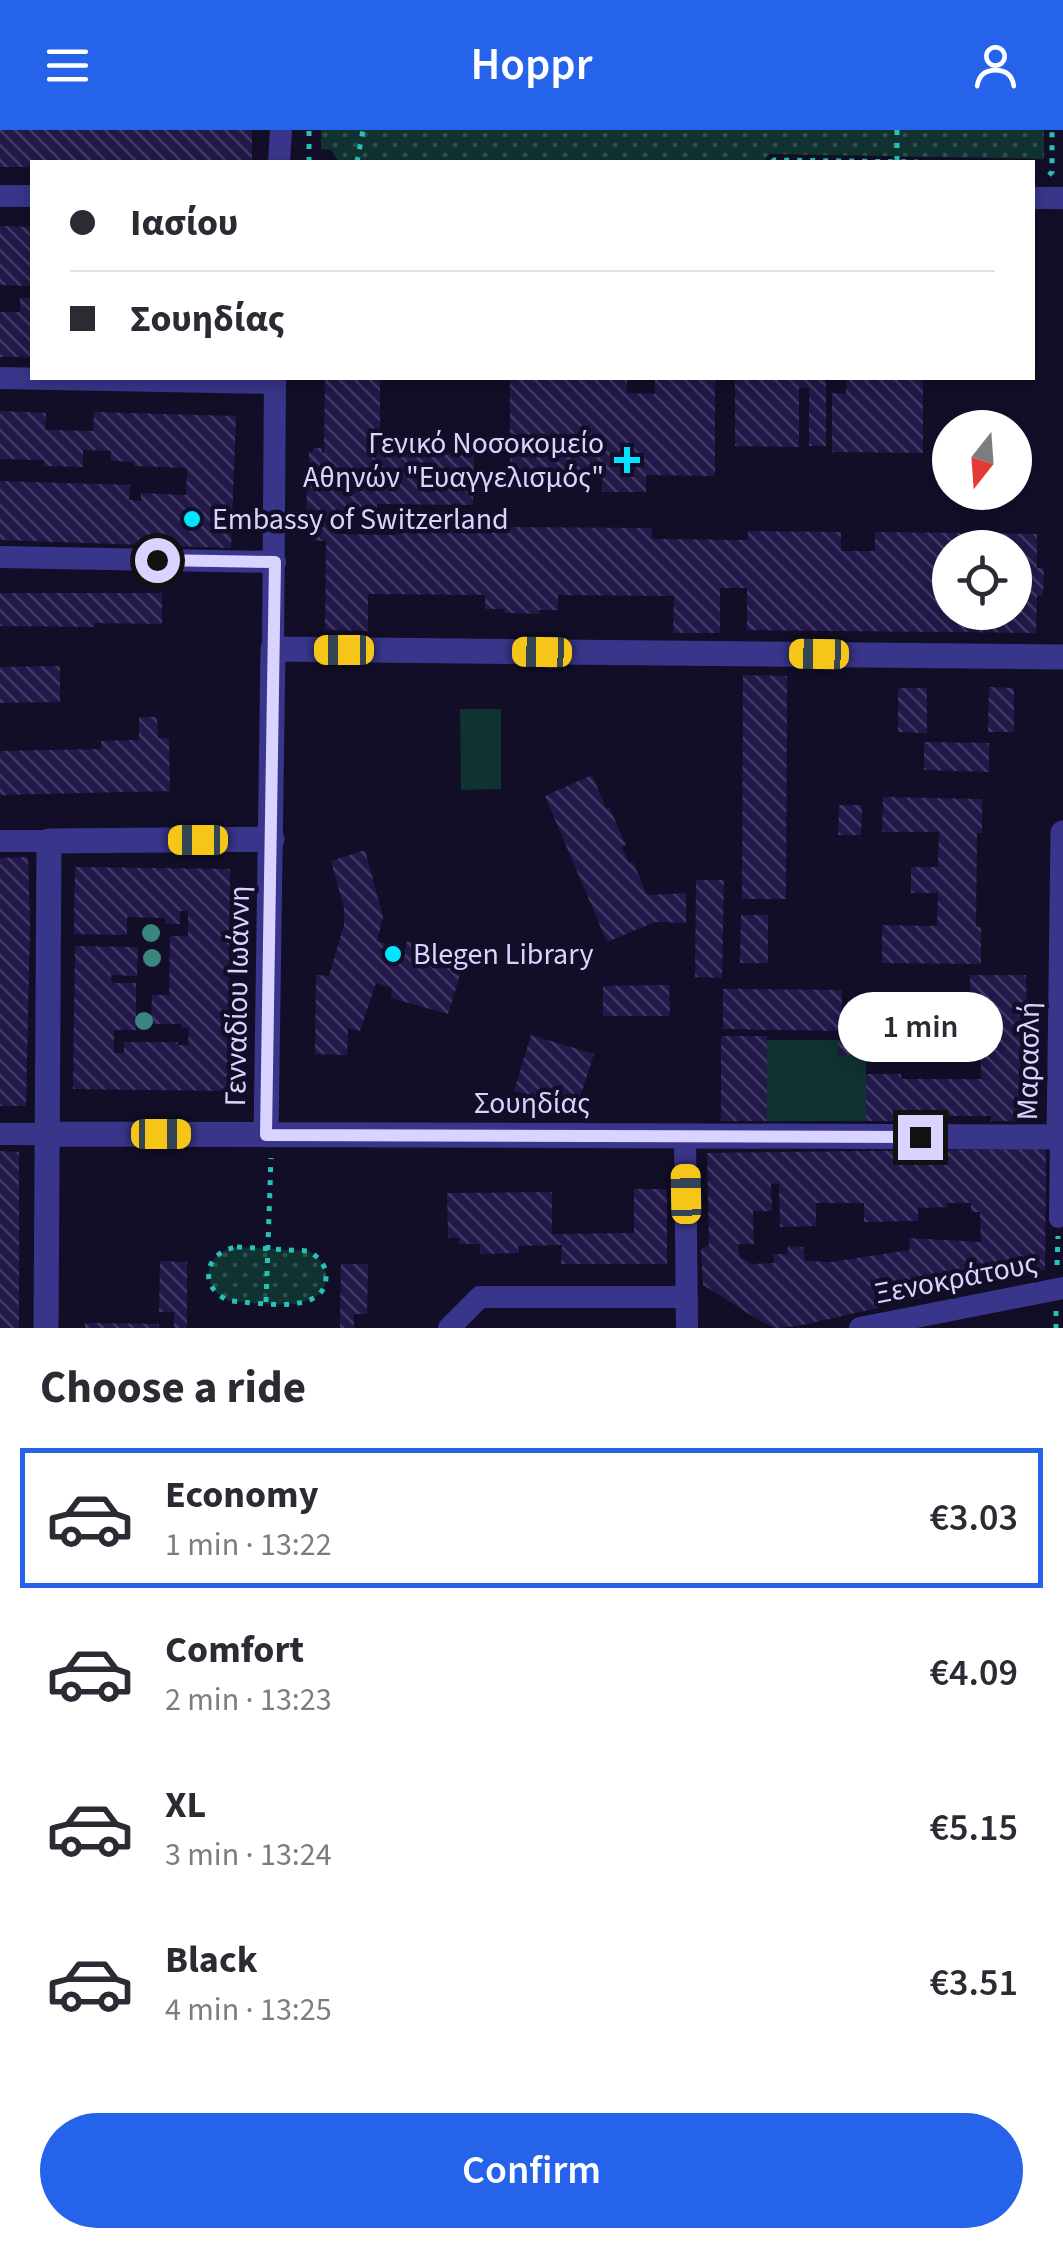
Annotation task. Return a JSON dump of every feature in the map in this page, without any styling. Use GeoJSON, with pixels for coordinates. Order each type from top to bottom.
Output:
{"type":"FeatureCollection","features":[{"type":"Feature","properties":{"kind":"street"},"geometry":{"type":"LineString","coordinates":[[279,160],[280,130]]}},
{"type":"Feature","properties":{"kind":"street"},"geometry":{"type":"LineString","coordinates":[[1036,188],[1063,198]]}},
{"type":"Feature","properties":{"kind":"street"},"geometry":{"type":"LineString","coordinates":[[0,196],[30,196]]}},
{"type":"Feature","properties":{"kind":"street"},"geometry":{"type":"LineString","coordinates":[[0,378],[30,378]]}},
{"type":"Feature","properties":{"kind":"street","name":"Γενναδίου Ιωάννη"},"geometry":{"type":"LineString","coordinates":[[269,1135],[275,380]]}},
{"type":"Feature","properties":{"kind":"street"},"geometry":{"type":"LineString","coordinates":[[0,557],[275,562]]}},
{"type":"Feature","properties":{"kind":"street"},"geometry":{"type":"LineString","coordinates":[[273,649],[1063,657]]}},
{"type":"Feature","properties":{"kind":"street","name":"Μαρασλή"},"geometry":{"type":"LineString","coordinates":[[1058,1219],[1063,833]]}},
{"type":"Feature","properties":{"kind":"street"},"geometry":{"type":"LineString","coordinates":[[0,840],[272,839]]}},
{"type":"Feature","properties":{"kind":"street"},"geometry":{"type":"LineString","coordinates":[[46,1328],[49,841]]}},
{"type":"Feature","properties":{"kind":"street","name":"Σουηδίας"},"geometry":{"type":"LineString","coordinates":[[0,1134],[1061,1137]]}},
{"type":"Feature","properties":{"kind":"street"},"geometry":{"type":"LineString","coordinates":[[685,1136],[687,1328]]}},
{"type":"Feature","properties":{"kind":"street","name":"Ξενοκράτους"},"geometry":{"type":"LineString","coordinates":[[860,1328],[1060,1288]]}},
{"type":"Feature","properties":{"kind":"street"},"geometry":{"type":"LineString","coordinates":[[449,1328],[480,1297],[687,1297]]}},
{"type":"Feature","properties":{"kind":"path"},"geometry":{"type":"LineString","coordinates":[[309,160],[310,130]]}},
{"type":"Feature","properties":{"kind":"path"},"geometry":{"type":"LineString","coordinates":[[356,160],[362,130]]}},
{"type":"Feature","properties":{"kind":"path"},"geometry":{"type":"LineString","coordinates":[[897,130],[897,160]]}},
{"type":"Feature","properties":{"kind":"path"},"geometry":{"type":"LineString","coordinates":[[1036,188],[1052,172],[1052,130]]}},
{"type":"Feature","properties":{"kind":"path"},"geometry":{"type":"LineString","coordinates":[[266,1302],[269,1135]]}},
{"type":"Feature","properties":{"kind":"path"},"geometry":{"type":"LineString","coordinates":[[1058,1219],[1060,1288]]}},
{"type":"Feature","properties":{"kind":"path"},"geometry":{"type":"LineString","coordinates":[[228,1248],[268,1248],[308,1251],[322,1263],[326,1280],[311,1301],[266,1302],[222,1298],[215,1292],[209,1275],[214,1258],[228,1248]]}},
{"type":"Feature","properties":{"kind":"green space"},"geometry":{"type":"Polygon","coordinates":[[[321,130],[1044,130],[1044,159],[770,154],[765,160],[338,160],[331,150],[321,149],[321,130]]]}},
{"type":"Feature","properties":{"kind":"green space"},"geometry":{"type":"Polygon","coordinates":[[[460,709],[501,709],[501,789],[461,790],[460,709]]]}},
{"type":"Feature","properties":{"kind":"green space"},"geometry":{"type":"Polygon","coordinates":[[[767,1040],[838,1040],[838,1055],[855,1055],[856,1040],[866,1040],[866,1121],[767,1121],[767,1040]]]}},
{"type":"Feature","properties":{"kind":"green space"},"geometry":{"type":"Polygon","coordinates":[[[237,1247],[309,1251],[325,1268],[323,1289],[315,1297],[288,1304],[230,1301],[213,1288],[209,1271],[217,1256],[237,1247]]]}},
{"type":"Feature","properties":{"kind":"building"},"geometry":{"type":"Polygon","coordinates":[[[0,130],[252,130],[252,160],[30,160],[30,167],[0,167],[0,130]]]}},
{"type":"Feature","properties":{"kind":"building"},"geometry":{"type":"Polygon","coordinates":[[[0,226],[30,227],[30,286],[0,285],[0,226]]]}},
{"type":"Feature","properties":{"kind":"building"},"geometry":{"type":"Polygon","coordinates":[[[20,298],[30,298],[30,357],[0,357],[0,312],[20,312],[20,298]]]}},
{"type":"Feature","properties":{"kind":"building"},"geometry":{"type":"Polygon","coordinates":[[[325,380],[380,380],[380,453],[474,454],[473,505],[377,504],[377,514],[347,513],[346,525],[336,534],[396,535],[396,526],[652,528],[652,539],[748,540],[748,531],[841,532],[841,551],[875,551],[875,532],[932,533],[932,630],[1032,630],[1032,534],[1037,534],[1037,568],[1044,568],[1043,596],[1037,596],[1036,633],[747,630],[747,588],[720,588],[720,633],[673,633],[674,596],[558,595],[558,610],[539,610],[539,614],[485,609],[485,595],[368,594],[368,631],[325,630],[326,541],[309,540],[309,520],[306,521],[309,452],[322,448],[324,453],[325,380]]]}},
{"type":"Feature","properties":{"kind":"building"},"geometry":{"type":"Polygon","coordinates":[[[510,380],[627,380],[627,393],[655,394],[655,380],[715,380],[715,476],[646,475],[646,492],[602,492],[602,472],[510,472],[510,380]]]}},
{"type":"Feature","properties":{"kind":"building"},"geometry":{"type":"Polygon","coordinates":[[[735,380],[826,380],[826,446],[809,446],[809,388],[799,388],[799,447],[735,446],[735,380]]]}},
{"type":"Feature","properties":{"kind":"building"},"geometry":{"type":"Polygon","coordinates":[[[846,380],[923,380],[923,453],[832,452],[832,393],[846,394],[846,380]]]}},
{"type":"Feature","properties":{"kind":"building"},"geometry":{"type":"Polygon","coordinates":[[[0,411],[46,413],[45,430],[93,431],[94,412],[236,416],[231,548],[0,540],[0,481],[130,485],[129,500],[141,501],[141,493],[186,495],[187,468],[111,461],[111,451],[83,450],[83,467],[44,466],[44,460],[0,459],[0,411]]]}},
{"type":"Feature","properties":{"kind":"building"},"geometry":{"type":"Polygon","coordinates":[[[0,593],[162,593],[162,624],[0,626],[0,593]]]}},
{"type":"Feature","properties":{"kind":"building"},"geometry":{"type":"Polygon","coordinates":[[[60,666],[60,702],[0,703],[0,667],[60,666]]]}},
{"type":"Feature","properties":{"kind":"building"},"geometry":{"type":"Polygon","coordinates":[[[743,675],[787,676],[786,899],[742,899],[743,675]]]}},
{"type":"Feature","properties":{"kind":"building"},"geometry":{"type":"Polygon","coordinates":[[[989,687],[1014,688],[1014,732],[988,732],[989,687]]]}},
{"type":"Feature","properties":{"kind":"building"},"geometry":{"type":"Polygon","coordinates":[[[898,688],[927,688],[927,733],[898,732],[898,688]]]}},
{"type":"Feature","properties":{"kind":"building"},"geometry":{"type":"Polygon","coordinates":[[[139,717],[157,717],[158,738],[169,738],[170,791],[0,795],[0,751],[101,749],[101,741],[139,740],[139,717]]]}},
{"type":"Feature","properties":{"kind":"building"},"geometry":{"type":"Polygon","coordinates":[[[924,742],[989,743],[989,772],[924,770],[924,742]]]}},
{"type":"Feature","properties":{"kind":"building"},"geometry":{"type":"Polygon","coordinates":[[[592,775],[626,845],[622,847],[629,863],[633,862],[647,895],[686,893],[686,923],[655,922],[607,942],[545,796],[592,775]]]}},
{"type":"Feature","properties":{"kind":"building"},"geometry":{"type":"Polygon","coordinates":[[[883,797],[982,799],[982,833],[977,833],[976,926],[981,927],[981,964],[882,963],[882,925],[937,926],[938,893],[911,893],[911,867],[938,867],[939,832],[882,832],[883,797]]]}},
{"type":"Feature","properties":{"kind":"building"},"geometry":{"type":"Polygon","coordinates":[[[839,805],[862,805],[861,835],[838,835],[839,805]]]}},
{"type":"Feature","properties":{"kind":"building","name":"Blegen Library"},"geometry":{"type":"Polygon","coordinates":[[[365,850],[383,917],[377,941],[405,950],[407,941],[465,959],[448,1014],[391,998],[392,988],[376,983],[360,1031],[348,1028],[347,1055],[315,1054],[316,975],[329,976],[344,925],[344,908],[331,861],[365,850]]]}},
{"type":"Feature","properties":{"kind":"building"},"geometry":{"type":"Polygon","coordinates":[[[28,857],[26,1106],[0,1106],[0,858],[28,857]]]}},
{"type":"Feature","properties":{"kind":"building"},"geometry":{"type":"Polygon","coordinates":[[[75,867],[230,869],[228,1091],[73,1089],[75,946],[138,947],[137,976],[111,975],[112,983],[136,983],[136,1030],[114,1030],[114,1053],[124,1053],[124,1042],[188,1045],[189,1028],[181,1028],[181,1024],[151,1024],[152,995],[169,995],[170,936],[188,936],[188,911],[180,911],[180,924],[165,924],[165,918],[127,917],[127,935],[74,934],[75,867]]]}},
{"type":"Feature","properties":{"kind":"building"},"geometry":{"type":"Polygon","coordinates":[[[696,880],[724,880],[722,978],[695,977],[696,880]]]}},
{"type":"Feature","properties":{"kind":"building"},"geometry":{"type":"Polygon","coordinates":[[[741,915],[768,915],[768,963],[740,963],[741,915]]]}},
{"type":"Feature","properties":{"kind":"building"},"geometry":{"type":"Polygon","coordinates":[[[970,975],[1026,975],[1027,1011],[1021,1012],[1025,1121],[991,1121],[991,1116],[900,1116],[900,1121],[866,1121],[866,1074],[901,1074],[902,1079],[981,1079],[981,1012],[971,1012],[970,975]]]}},
{"type":"Feature","properties":{"kind":"building"},"geometry":{"type":"Polygon","coordinates":[[[669,985],[670,1016],[603,1016],[603,986],[669,985]]]}},
{"type":"Feature","properties":{"kind":"building"},"geometry":{"type":"Polygon","coordinates":[[[723,989],[842,990],[841,1031],[723,1029],[723,989]]]}},
{"type":"Feature","properties":{"kind":"building"},"geometry":{"type":"Polygon","coordinates":[[[531,1035],[594,1054],[576,1110],[514,1091],[531,1035]]]}},
{"type":"Feature","properties":{"kind":"building"},"geometry":{"type":"Polygon","coordinates":[[[721,1036],[767,1036],[767,1121],[721,1121],[721,1036]]]}},
{"type":"Feature","properties":{"kind":"building"},"geometry":{"type":"Polygon","coordinates":[[[838,1040],[856,1040],[856,1055],[838,1055],[838,1040]]]}},
{"type":"Feature","properties":{"kind":"building"},"geometry":{"type":"Polygon","coordinates":[[[1046,1149],[1045,1270],[776,1328],[703,1285],[701,1249],[709,1245],[707,1153],[1046,1149]],[[771,1184],[772,1211],[753,1211],[754,1244],[738,1244],[739,1256],[752,1264],[774,1263],[773,1254],[787,1254],[788,1246],[803,1247],[805,1261],[831,1262],[910,1250],[909,1238],[981,1242],[980,1212],[971,1212],[971,1203],[918,1208],[918,1221],[864,1222],[864,1203],[816,1203],[816,1226],[780,1227],[779,1184],[771,1184]]]}},
{"type":"Feature","properties":{"kind":"building"},"geometry":{"type":"Polygon","coordinates":[[[0,1151],[19,1152],[19,1328],[0,1328],[0,1151]]]}},
{"type":"Feature","properties":{"kind":"building"},"geometry":{"type":"Polygon","coordinates":[[[634,1189],[667,1189],[667,1264],[561,1264],[562,1245],[518,1246],[519,1253],[480,1254],[480,1244],[459,1244],[459,1238],[448,1238],[447,1193],[552,1192],[552,1234],[634,1233],[634,1189]]]}},
{"type":"Feature","properties":{"kind":"building"},"geometry":{"type":"Polygon","coordinates":[[[160,1261],[187,1262],[187,1328],[174,1328],[174,1312],[159,1312],[160,1261]]]}},
{"type":"Feature","properties":{"kind":"building"},"geometry":{"type":"Polygon","coordinates":[[[341,1264],[368,1264],[367,1314],[354,1314],[354,1328],[340,1328],[341,1264]]]}},
{"type":"Feature","properties":{"kind":"building"},"geometry":{"type":"Polygon","coordinates":[[[85,1323],[159,1324],[159,1328],[85,1328],[85,1323]]]}},
{"type":"Feature","properties":{"kind":"place","name":"Γενικό Νοσοκομείο Αθηνών \"Ευαγγελισμός\""},"geometry":{"type":"Point","coordinates":[627,460]}},
{"type":"Feature","properties":{"kind":"place","name":"Embassy of Switzerland"},"geometry":{"type":"Point","coordinates":[192,519]}},
{"type":"Feature","properties":{"kind":"place","name":"Blegen Library"},"geometry":{"type":"Point","coordinates":[393,954]}},
{"type":"Feature","properties":{"kind":"route"},"geometry":{"type":"LineString","coordinates":[[157,560],[275,562],[266,1135],[920,1137]]}}]}
